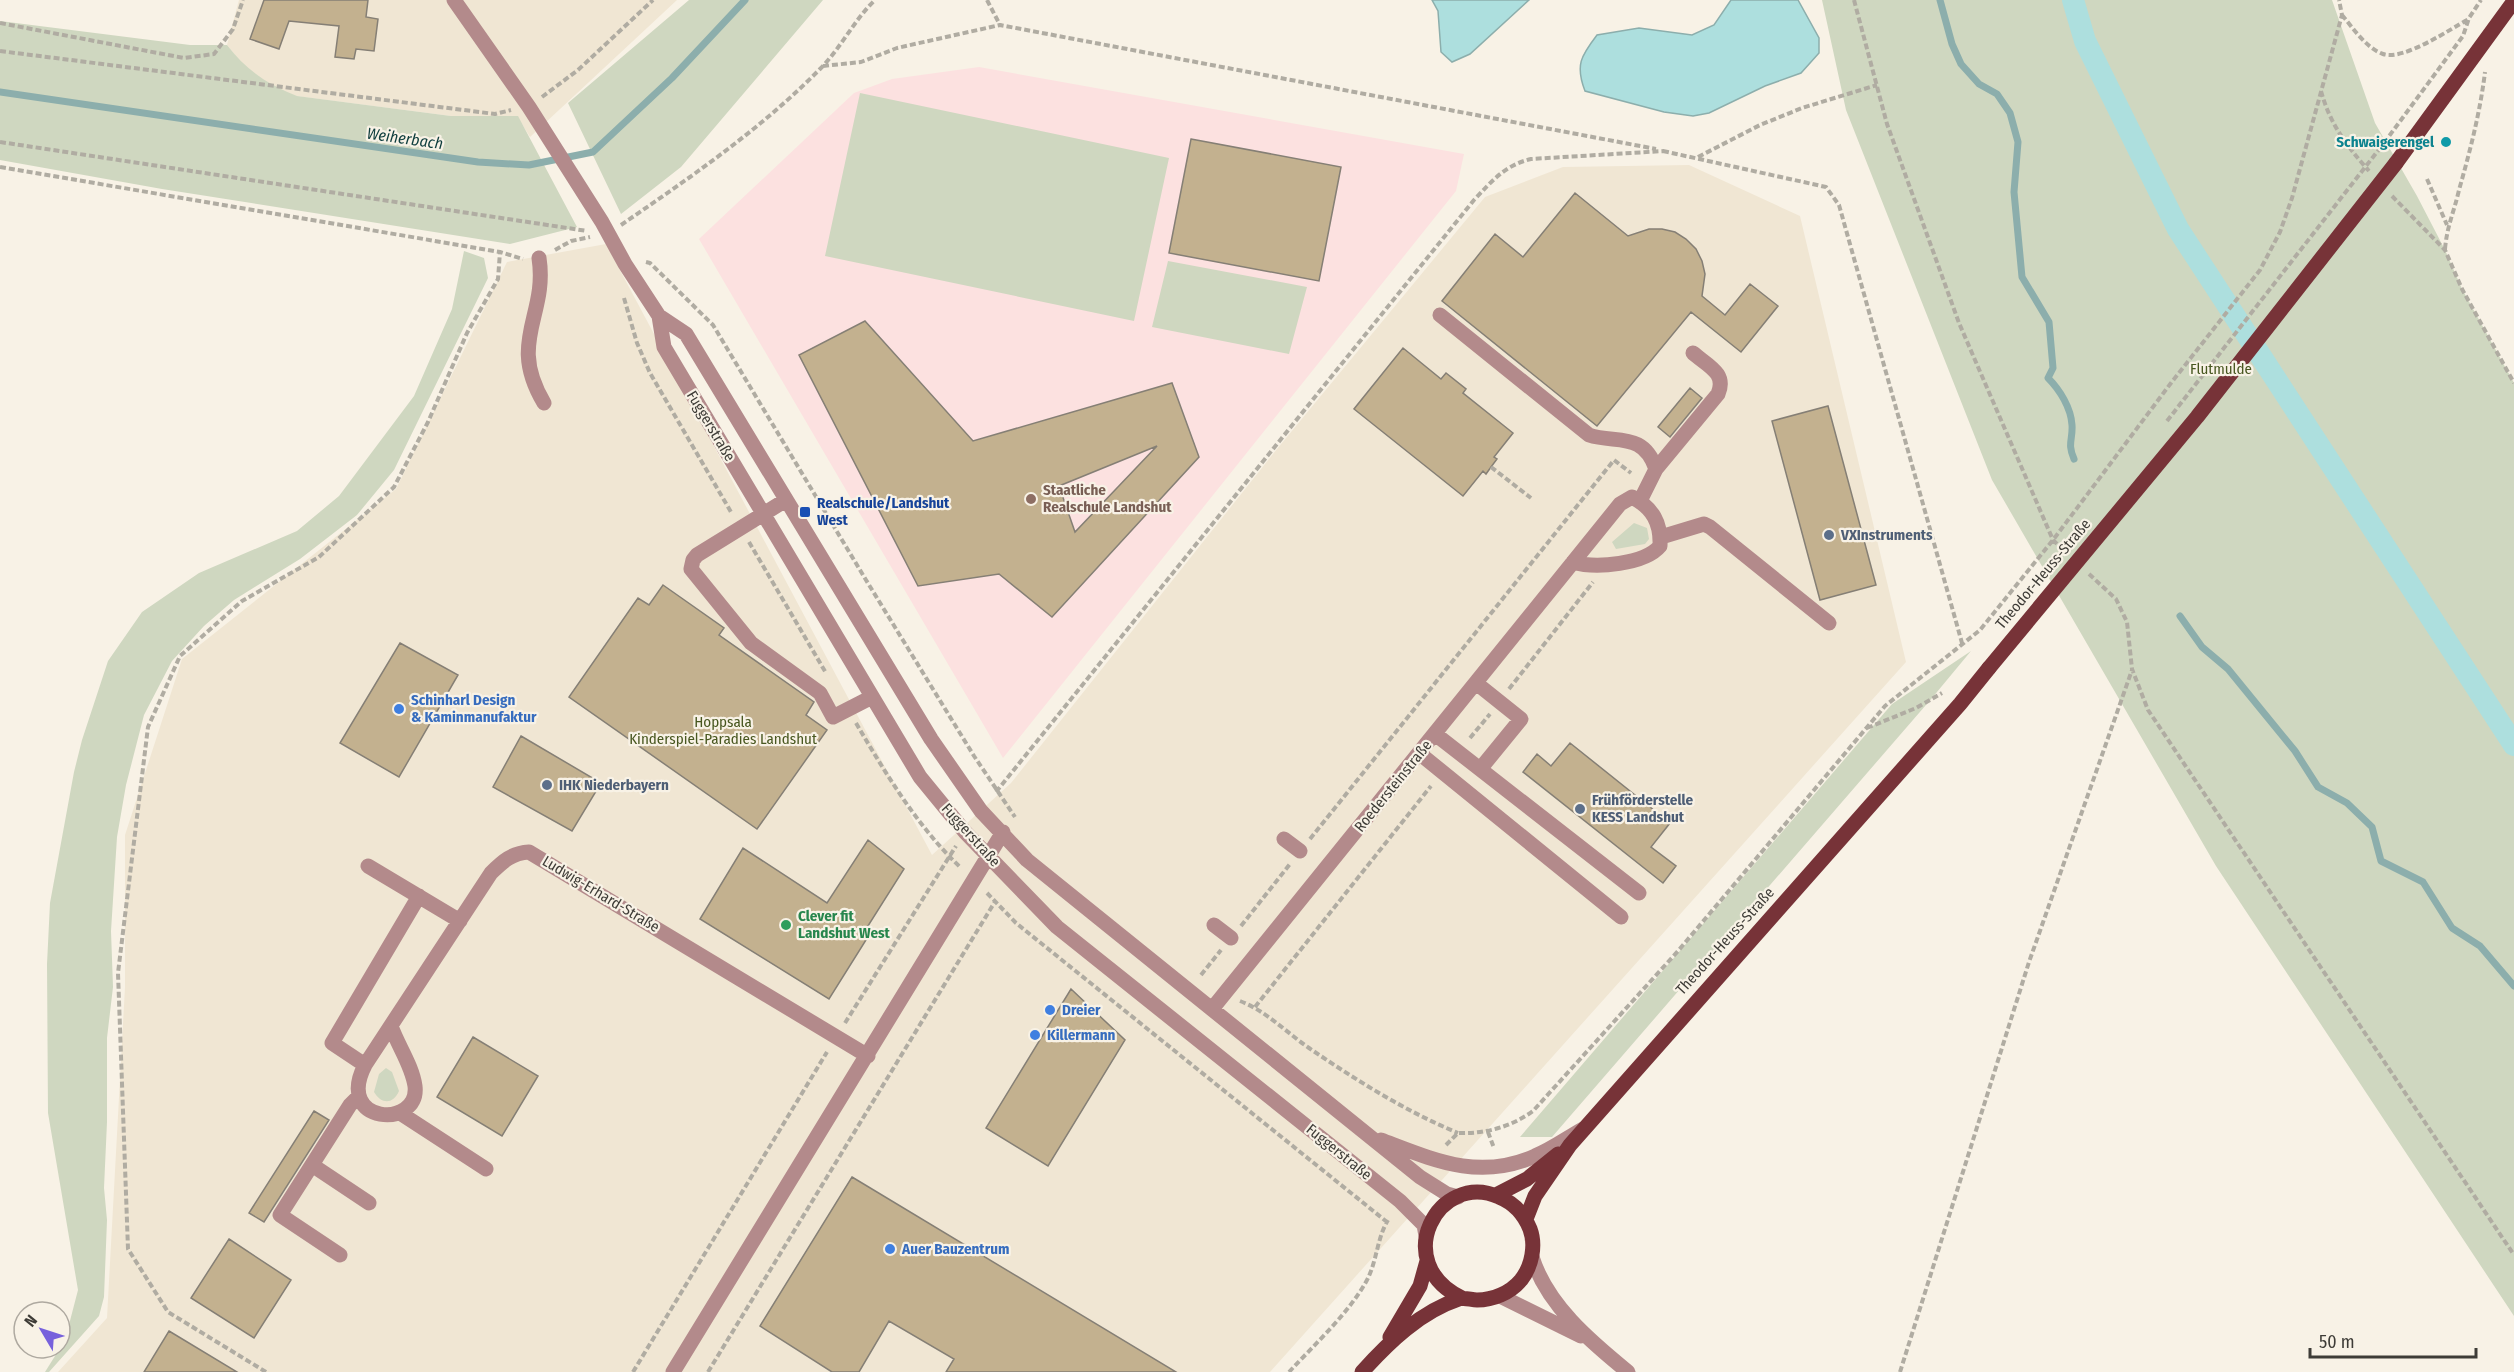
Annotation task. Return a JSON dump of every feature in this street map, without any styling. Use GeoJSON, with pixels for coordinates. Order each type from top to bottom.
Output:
{"type":"FeatureCollection","features":[{"type":"Feature","properties":{"kind":"main road","name":"Theodor-Heuss-Straße"},"geometry":{"type":"LineString","coordinates":[[1526,1219],[1535,1196],[1570,1145],[1960,704],[2197,417],[2396,163],[2514,1]]}},
{"type":"Feature","properties":{"kind":"main road","name":"Theodor-Heuss-Straße"},"geometry":{"type":"LineString","coordinates":[[1458,1197],[1470,1193],[1496,1195],[1527,1179],[1570,1145]]}},
{"type":"Feature","properties":{"kind":"main road"},"geometry":{"type":"LineString","coordinates":[[1427,1261],[1440,1284],[1462,1298],[1488,1300],[1500,1296],[1521,1281],[1532,1257],[1532,1238],[1526,1219],[1508,1200],[1496,1195]]}},
{"type":"Feature","properties":{"kind":"main road"},"geometry":{"type":"LineString","coordinates":[[1382,1350],[1420,1286],[1427,1261],[1426,1236],[1437,1212],[1458,1197]]}},
{"type":"Feature","properties":{"kind":"main road"},"geometry":{"type":"LineString","coordinates":[[1362,1372],[1382,1350],[1425,1316],[1462,1298]]}},
{"type":"Feature","properties":{"kind":"street","name":"Fuggerstraße"},"geometry":{"type":"LineString","coordinates":[[454,0],[529,107],[625,264],[659,315],[686,334],[931,739],[981,811],[1027,860],[1420,1177],[1448,1194],[1458,1197]]}},
{"type":"Feature","properties":{"kind":"street"},"geometry":{"type":"LineString","coordinates":[[539,258],[542,277],[527,346],[528,367],[544,403]]}},
{"type":"Feature","properties":{"kind":"street","name":"Fuggerstraße"},"geometry":{"type":"LineString","coordinates":[[659,315],[664,347],[920,777],[965,832],[1057,927],[1400,1200],[1424,1225],[1426,1236]]}},
{"type":"Feature","properties":{"kind":"street"},"geometry":{"type":"LineString","coordinates":[[1440,315],[1589,435],[1630,440],[1652,458],[1656,469]]}},
{"type":"Feature","properties":{"kind":"street"},"geometry":{"type":"LineString","coordinates":[[1573,562],[1579,564],[1638,561],[1653,555],[1660,546],[1661,537],[1657,519],[1640,501],[1656,469],[1718,394],[1722,385],[1720,376],[1693,353]]}},
{"type":"Feature","properties":{"kind":"street","name":"Roedersteinstraße"},"geometry":{"type":"LineString","coordinates":[[1212,1009],[1620,504],[1632,497],[1640,501]]}},
{"type":"Feature","properties":{"kind":"street"},"geometry":{"type":"LineString","coordinates":[[786,500],[697,555],[691,568],[751,643],[820,693],[833,717],[872,697]]}},
{"type":"Feature","properties":{"kind":"street"},"geometry":{"type":"LineString","coordinates":[[1661,537],[1704,525],[1710,527],[1829,623]]}},
{"type":"Feature","properties":{"kind":"street"},"geometry":{"type":"LineString","coordinates":[[1476,683],[1521,719],[1481,768]]}},
{"type":"Feature","properties":{"kind":"street"},"geometry":{"type":"LineString","coordinates":[[1435,734],[1639,893]]}},
{"type":"Feature","properties":{"kind":"street"},"geometry":{"type":"LineString","coordinates":[[1419,753],[1621,917]]}},
{"type":"Feature","properties":{"kind":"street"},"geometry":{"type":"LineString","coordinates":[[673,1372],[1003,832]]}},
{"type":"Feature","properties":{"kind":"street"},"geometry":{"type":"LineString","coordinates":[[1284,839],[1300,851]]}},
{"type":"Feature","properties":{"kind":"street","name":"Ludwig-Erhard-Straße"},"geometry":{"type":"LineString","coordinates":[[359,1096],[357,1086],[365,1065],[491,873],[505,858],[529,852],[868,1056]]}},
{"type":"Feature","properties":{"kind":"street"},"geometry":{"type":"LineString","coordinates":[[368,866],[460,921]]}},
{"type":"Feature","properties":{"kind":"street"},"geometry":{"type":"LineString","coordinates":[[365,1065],[332,1043],[419,896]]}},
{"type":"Feature","properties":{"kind":"street"},"geometry":{"type":"LineString","coordinates":[[1214,926],[1231,938]]}},
{"type":"Feature","properties":{"kind":"street"},"geometry":{"type":"LineString","coordinates":[[340,1255],[280,1215],[350,1105],[359,1096],[371,1111],[390,1116],[400,1113],[413,1098],[415,1088],[411,1070],[391,1026]]}},
{"type":"Feature","properties":{"kind":"street"},"geometry":{"type":"LineString","coordinates":[[400,1113],[486,1169]]}},
{"type":"Feature","properties":{"kind":"street"},"geometry":{"type":"LineString","coordinates":[[1369,1135],[1434,1160],[1480,1169],[1505,1167],[1536,1156],[1585,1128]]}},
{"type":"Feature","properties":{"kind":"street"},"geometry":{"type":"LineString","coordinates":[[312,1165],[369,1203]]}},
{"type":"Feature","properties":{"kind":"street"},"geometry":{"type":"LineString","coordinates":[[1532,1257],[1537,1274],[1589,1340],[1628,1372]]}},
{"type":"Feature","properties":{"kind":"street"},"geometry":{"type":"LineString","coordinates":[[1500,1296],[1589,1340]]}},
{"type":"Feature","properties":{"kind":"path"},"geometry":{"type":"LineString","coordinates":[[0,23],[184,58],[214,54],[233,29],[243,0]]}},
{"type":"Feature","properties":{"kind":"path"},"geometry":{"type":"LineString","coordinates":[[0,51],[495,114],[529,107],[578,70],[653,0]]}},
{"type":"Feature","properties":{"kind":"path"},"geometry":{"type":"LineString","coordinates":[[0,167],[500,252],[524,260],[539,258],[571,241],[605,228],[704,168],[784,104],[823,66],[875,0]]}},
{"type":"Feature","properties":{"kind":"path"},"geometry":{"type":"LineString","coordinates":[[987,0],[1000,24]]}},
{"type":"Feature","properties":{"kind":"path"},"geometry":{"type":"LineString","coordinates":[[1854,0],[1887,123],[1959,323],[2053,540],[2068,555]]}},
{"type":"Feature","properties":{"kind":"path"},"geometry":{"type":"LineString","coordinates":[[2338,0],[2342,15],[2375,50],[2385,55],[2407,52],[2469,18]]}},
{"type":"Feature","properties":{"kind":"path"},"geometry":{"type":"LineString","coordinates":[[2160,429],[2384,143],[2463,36],[2469,18],[2481,0]]}},
{"type":"Feature","properties":{"kind":"path"},"geometry":{"type":"LineString","coordinates":[[1192,968],[1224,994],[1256,1007],[1308,1047],[1387,1098],[1458,1133],[1488,1132],[1520,1120],[1533,1111],[1678,951],[1885,706],[1980,630],[2053,540],[2171,383],[2260,270],[2280,232],[2292,198],[2342,15]]}},
{"type":"Feature","properties":{"kind":"path"},"geometry":{"type":"LineString","coordinates":[[823,66],[861,62],[897,48],[1000,24],[1664,151],[1826,187],[1839,205],[1962,643]]}},
{"type":"Feature","properties":{"kind":"path"},"geometry":{"type":"LineString","coordinates":[[2486,66],[2480,108],[2458,194],[2447,226],[2445,250],[2462,289],[2514,383]]}},
{"type":"Feature","properties":{"kind":"path"},"geometry":{"type":"LineString","coordinates":[[1698,158],[1770,120],[1877,85]]}},
{"type":"Feature","properties":{"kind":"path"},"geometry":{"type":"LineString","coordinates":[[0,142],[605,228]]}},
{"type":"Feature","properties":{"kind":"path"},"geometry":{"type":"LineString","coordinates":[[998,791],[1227,504],[1474,200],[1498,175],[1514,163],[1531,159],[1664,151]]}},
{"type":"Feature","properties":{"kind":"path"},"geometry":{"type":"LineString","coordinates":[[2427,179],[2447,226]]}},
{"type":"Feature","properties":{"kind":"path"},"geometry":{"type":"LineString","coordinates":[[266,1372],[168,1312],[128,1249],[117,973],[148,727],[180,656],[242,601],[319,557],[394,487],[428,422],[467,333],[498,279],[500,252]]}},
{"type":"Feature","properties":{"kind":"path"},"geometry":{"type":"LineString","coordinates":[[831,682],[650,374],[627,313],[622,291],[625,264],[637,260],[650,263],[713,325],[872,590],[1018,822]]}},
{"type":"Feature","properties":{"kind":"path"},"geometry":{"type":"LineString","coordinates":[[1201,975],[1614,460],[1631,473]]}},
{"type":"Feature","properties":{"kind":"path"},"geometry":{"type":"LineString","coordinates":[[1491,467],[1531,498]]}},
{"type":"Feature","properties":{"kind":"path"},"geometry":{"type":"LineString","coordinates":[[2061,550],[2069,540]]}},
{"type":"Feature","properties":{"kind":"path"},"geometry":{"type":"LineString","coordinates":[[2084,570],[2116,599],[2127,622],[2132,669],[2148,710],[2514,1255]]}},
{"type":"Feature","properties":{"kind":"path"},"geometry":{"type":"LineString","coordinates":[[1900,1372],[2029,962],[2132,669]]}},
{"type":"Feature","properties":{"kind":"path"},"geometry":{"type":"LineString","coordinates":[[1867,728],[1916,708],[1941,695],[1948,686]]}},
{"type":"Feature","properties":{"kind":"path"},"geometry":{"type":"LineString","coordinates":[[848,710],[923,827],[949,857],[996,900],[1016,923],[1387,1222]]}},
{"type":"Feature","properties":{"kind":"path"},"geometry":{"type":"LineString","coordinates":[[633,1372],[837,1036],[949,857]]}},
{"type":"Feature","properties":{"kind":"path"},"geometry":{"type":"LineString","coordinates":[[708,1372],[996,900]]}},
{"type":"Feature","properties":{"kind":"path"},"geometry":{"type":"LineString","coordinates":[[1434,1160],[1458,1133]]}},
{"type":"Feature","properties":{"kind":"path"},"geometry":{"type":"LineString","coordinates":[[1289,1372],[1358,1295],[1368,1278],[1383,1229],[1400,1200]]}},
{"type":"Feature","properties":{"kind":"shaded area"},"geometry":{"type":"Polygon","coordinates":[[[239,0],[677,0],[530,137],[517,116],[451,116],[296,96],[274,88],[243,65],[227,45],[239,0]]]}},
{"type":"Feature","properties":{"kind":"shaded area","name":"Staatliche Realschule Landshut"},"geometry":{"type":"Polygon","coordinates":[[[979,67],[1464,154],[1456,191],[1003,758],[699,239],[854,93],[892,79],[979,67]]]}},
{"type":"Feature","properties":{"kind":"shaded area"},"geometry":{"type":"Polygon","coordinates":[[[1689,165],[1800,216],[1906,662],[1270,1372],[58,1372],[69,1360],[72,1360],[72,1357],[107,1318],[125,987],[125,835],[182,659],[396,489],[507,262],[606,244],[932,855],[1011,783],[1277,449],[1485,197],[1563,167],[1689,165]]]}},
{"type":"Feature","properties":{"kind":"green space"},"geometry":{"type":"Polygon","coordinates":[[[689,0],[823,0],[681,167],[621,214],[568,103],[689,0]]]}},
{"type":"Feature","properties":{"kind":"green space","name":"Flutmulde"},"geometry":{"type":"Polygon","coordinates":[[[1822,0],[2332,0],[2375,123],[2417,196],[2462,289],[2514,383],[2514,1316],[2216,866],[1992,480],[1846,110],[1822,0]]]}},
{"type":"Feature","properties":{"kind":"green space"},"geometry":{"type":"Polygon","coordinates":[[[0,21],[190,45],[227,45],[258,76],[297,96],[451,116],[518,116],[577,227],[510,244],[162,189],[0,160],[0,21]]]}},
{"type":"Feature","properties":{"kind":"green space"},"geometry":{"type":"Polygon","coordinates":[[[860,93],[1169,158],[1134,321],[825,256],[860,93]]]}},
{"type":"Feature","properties":{"kind":"green space"},"geometry":{"type":"Polygon","coordinates":[[[464,251],[484,258],[488,278],[394,470],[357,515],[300,559],[234,600],[204,626],[172,661],[144,715],[126,785],[117,837],[111,931],[113,987],[107,1038],[104,1188],[107,1220],[104,1297],[99,1316],[72,1346],[72,1313],[78,1290],[48,1113],[47,964],[50,903],[74,772],[108,661],[142,612],[199,573],[297,531],[339,496],[414,396],[452,309],[464,251]]]}},
{"type":"Feature","properties":{"kind":"green space"},"geometry":{"type":"Polygon","coordinates":[[[1168,261],[1307,287],[1289,354],[1152,327],[1168,261]]]}},
{"type":"Feature","properties":{"kind":"green space"},"geometry":{"type":"Polygon","coordinates":[[[1634,523],[1647,528],[1649,539],[1645,544],[1616,549],[1612,542],[1634,523]]]}},
{"type":"Feature","properties":{"kind":"green space"},"geometry":{"type":"Polygon","coordinates":[[[1971,651],[1552,1137],[1520,1137],[1892,704],[1971,651]]]}},
{"type":"Feature","properties":{"kind":"green space"},"geometry":{"type":"Polygon","coordinates":[[[386,1068],[392,1072],[399,1091],[390,1101],[383,1101],[374,1092],[379,1074],[386,1068]]]}},
{"type":"Feature","properties":{"kind":"green space"},"geometry":{"type":"Polygon","coordinates":[[[52,1360],[60,1360],[49,1372],[45,1372],[52,1360]]]}},
{"type":"Feature","properties":{"kind":"water"},"geometry":{"type":"Polygon","coordinates":[[[1432,0],[1529,0],[1470,54],[1452,62],[1441,52],[1438,11],[1432,0]]]}},
{"type":"Feature","properties":{"kind":"water"},"geometry":{"type":"Polygon","coordinates":[[[1731,0],[1798,0],[1819,38],[1819,53],[1801,73],[1765,86],[1709,113],[1693,116],[1664,112],[1585,91],[1580,74],[1581,61],[1597,35],[1639,28],[1692,35],[1714,25],[1731,0]]]}},
{"type":"Feature","properties":{"kind":"building"},"geometry":{"type":"Polygon","coordinates":[[[264,0],[368,0],[366,17],[378,19],[374,51],[356,49],[354,59],[335,57],[339,26],[289,21],[279,49],[250,39],[264,0]]]}},
{"type":"Feature","properties":{"kind":"building"},"geometry":{"type":"Polygon","coordinates":[[[1191,139],[1341,167],[1319,281],[1169,253],[1191,139]]]}},
{"type":"Feature","properties":{"kind":"building"},"geometry":{"type":"Polygon","coordinates":[[[1575,193],[1628,236],[1649,229],[1662,229],[1675,232],[1686,239],[1696,249],[1702,261],[1705,274],[1702,296],[1725,315],[1750,284],[1778,306],[1741,352],[1691,312],[1597,426],[1442,301],[1495,234],[1523,257],[1575,193]]]}},
{"type":"Feature","properties":{"kind":"building"},"geometry":{"type":"Polygon","coordinates":[[[865,321],[973,441],[1172,383],[1199,457],[1052,617],[999,574],[918,586],[799,355],[865,321]],[[1157,446],[1059,486],[1075,532],[1157,446]]]}},
{"type":"Feature","properties":{"kind":"building"},"geometry":{"type":"Polygon","coordinates":[[[1403,348],[1441,379],[1446,373],[1466,389],[1463,393],[1513,433],[1494,457],[1497,459],[1486,474],[1483,471],[1463,496],[1354,409],[1403,348]]]}},
{"type":"Feature","properties":{"kind":"building"},"geometry":{"type":"Polygon","coordinates":[[[1690,388],[1702,398],[1670,437],[1658,427],[1690,388]]]}},
{"type":"Feature","properties":{"kind":"building"},"geometry":{"type":"Polygon","coordinates":[[[1828,406],[1876,585],[1820,600],[1772,421],[1828,406]]]}},
{"type":"Feature","properties":{"kind":"building","name":"Hoppsala Kinderspiel-Paradies Landshut"},"geometry":{"type":"Polygon","coordinates":[[[663,585],[724,628],[719,635],[814,702],[806,715],[827,730],[757,829],[569,697],[638,598],[649,605],[663,585]]]}},
{"type":"Feature","properties":{"kind":"building","name":"Schinharl Design & Kaminmanufaktur"},"geometry":{"type":"Polygon","coordinates":[[[400,643],[458,675],[399,777],[340,743],[400,643]]]}},
{"type":"Feature","properties":{"kind":"building","name":"IHK Niederbayern"},"geometry":{"type":"Polygon","coordinates":[[[521,736],[601,783],[572,831],[493,787],[521,736]]]}},
{"type":"Feature","properties":{"kind":"building"},"geometry":{"type":"Polygon","coordinates":[[[1570,743],[1670,823],[1651,847],[1676,866],[1663,883],[1523,772],[1537,754],[1551,766],[1570,743]]]}},
{"type":"Feature","properties":{"kind":"building","name":"Clever fit Landshut West"},"geometry":{"type":"Polygon","coordinates":[[[868,840],[904,869],[866,929],[871,932],[829,999],[700,919],[743,848],[827,903],[868,840]]]}},
{"type":"Feature","properties":{"kind":"building"},"geometry":{"type":"Polygon","coordinates":[[[1071,989],[1125,1040],[1048,1166],[986,1128],[1071,989]]]}},
{"type":"Feature","properties":{"kind":"building"},"geometry":{"type":"Polygon","coordinates":[[[473,1037],[538,1076],[502,1136],[437,1097],[473,1037]]]}},
{"type":"Feature","properties":{"kind":"building"},"geometry":{"type":"Polygon","coordinates":[[[314,1111],[329,1120],[264,1222],[249,1213],[314,1111]]]}},
{"type":"Feature","properties":{"kind":"building","name":"Auer Bauzentrum"},"geometry":{"type":"Polygon","coordinates":[[[852,1177],[1176,1372],[946,1372],[954,1359],[889,1321],[859,1372],[832,1372],[760,1326],[852,1177]]]}},
{"type":"Feature","properties":{"kind":"building"},"geometry":{"type":"Polygon","coordinates":[[[229,1239],[291,1280],[254,1338],[191,1298],[229,1239]]]}},
{"type":"Feature","properties":{"kind":"building"},"geometry":{"type":"Polygon","coordinates":[[[169,1331],[237,1372],[144,1372],[169,1331]]]}},
{"type":"Feature","properties":{"kind":"waterway","name":"Weiherbach"},"geometry":{"type":"LineString","coordinates":[[0,92],[478,162],[529,165],[593,152],[672,78],[745,0]]}},
{"type":"Feature","properties":{"kind":"waterway"},"geometry":{"type":"LineString","coordinates":[[1940,0],[1952,44],[1961,64],[1979,84],[1997,94],[2010,113],[2018,142],[2014,192],[2022,277],[2049,322],[2053,368],[2048,378],[2061,394],[2070,412],[2071,449],[2074,459]]}},
{"type":"Feature","properties":{"kind":"waterway","name":"Flutmulde"},"geometry":{"type":"LineString","coordinates":[[2073,0],[2085,41],[2178,229],[2514,745]]}},
{"type":"Feature","properties":{"kind":"waterway"},"geometry":{"type":"LineString","coordinates":[[2180,616],[2202,647],[2228,669],[2295,751],[2318,787],[2347,803],[2372,827],[2381,861],[2423,882],[2452,928],[2480,946],[2514,986]]}},
{"type":"Feature","properties":{"kind":"place","name":"Schwaigerengel"},"geometry":{"type":"Point","coordinates":[2446,142]}},
{"type":"Feature","properties":{"kind":"place","name":"Staatliche Realschule Landshut"},"geometry":{"type":"Point","coordinates":[1031,499]}},
{"type":"Feature","properties":{"kind":"place","name":"Realschule/Landshut West"},"geometry":{"type":"Point","coordinates":[805,512]}},
{"type":"Feature","properties":{"kind":"place","name":"VXInstruments"},"geometry":{"type":"Point","coordinates":[1829,535]}},
{"type":"Feature","properties":{"kind":"place","name":"Schinharl Design & Kaminmanufaktur"},"geometry":{"type":"Point","coordinates":[399,709]}},
{"type":"Feature","properties":{"kind":"place","name":"IHK Niederbayern"},"geometry":{"type":"Point","coordinates":[547,785]}},
{"type":"Feature","properties":{"kind":"place","name":"Frühförderstelle KESS Landshut"},"geometry":{"type":"Point","coordinates":[1580,809]}},
{"type":"Feature","properties":{"kind":"place","name":"Clever fit Landshut West"},"geometry":{"type":"Point","coordinates":[786,925]}},
{"type":"Feature","properties":{"kind":"place","name":"Dreier"},"geometry":{"type":"Point","coordinates":[1050,1010]}},
{"type":"Feature","properties":{"kind":"place","name":"Killermann"},"geometry":{"type":"Point","coordinates":[1035,1035]}},
{"type":"Feature","properties":{"kind":"place","name":"Auer Bauzentrum"},"geometry":{"type":"Point","coordinates":[890,1249]}}]}
